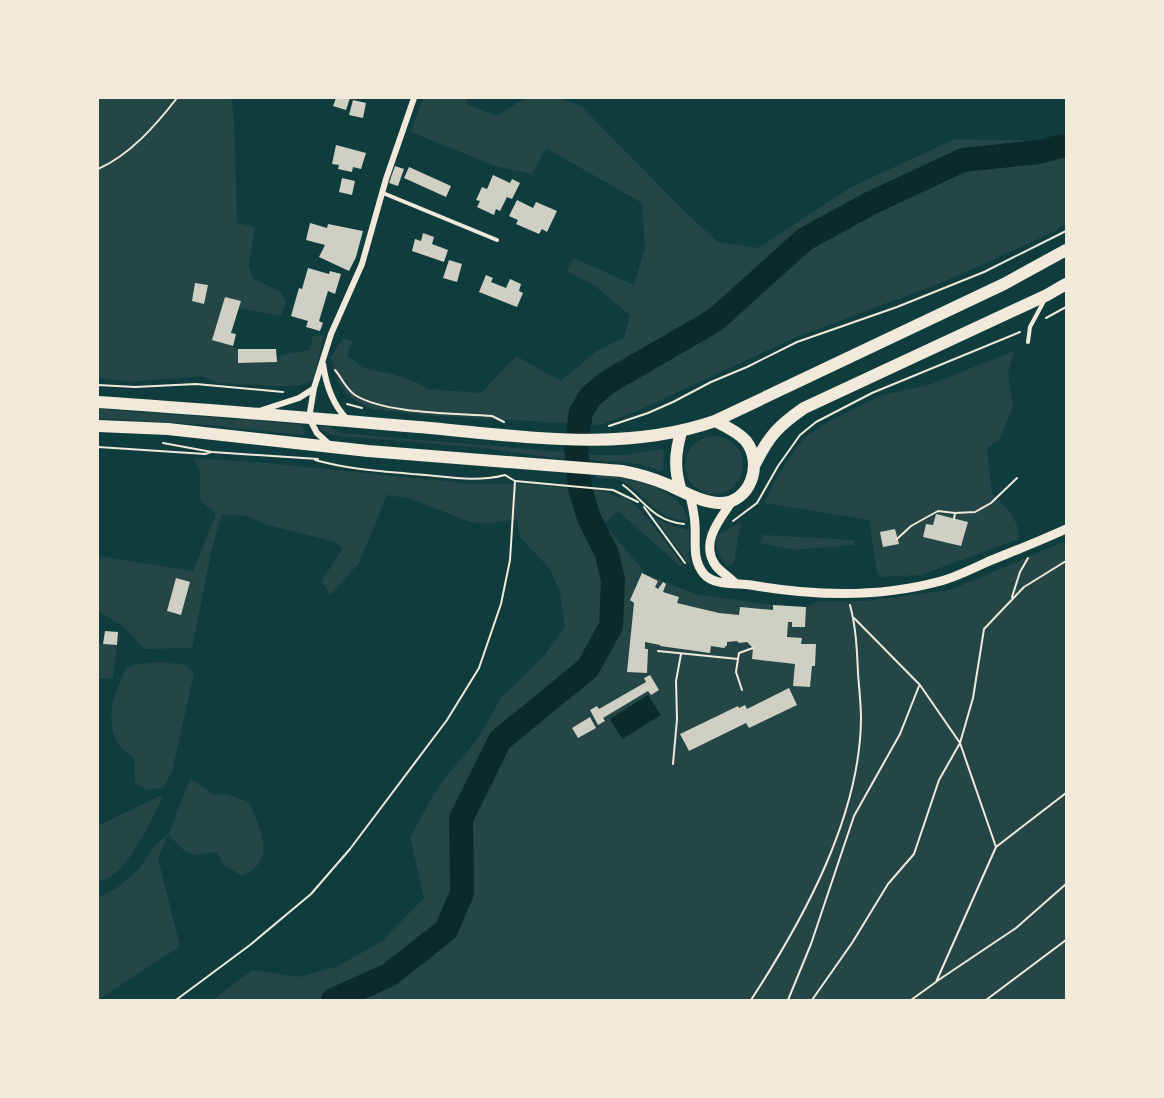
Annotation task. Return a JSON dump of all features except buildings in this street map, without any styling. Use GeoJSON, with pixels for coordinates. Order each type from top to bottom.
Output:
{"type":"FeatureCollection","features":[{"type":"Feature","properties":{"kind":"highway"},"geometry":{"type":"LineString","coordinates":[[98,402],[542,437],[601,434],[649,437],[681,432],[715,421],[994,289],[1066,250]]}},
{"type":"Feature","properties":{"kind":"highway"},"geometry":{"type":"LineString","coordinates":[[98,426],[168,429],[332,447],[597,468],[642,475],[685,493],[720,503],[733,500],[741,495],[748,486],[755,464],[765,445],[781,424],[804,408],[1047,296],[1066,284]]}},
{"type":"Feature","properties":{"kind":"highway"},"geometry":{"type":"LineString","coordinates":[[715,421],[745,440],[752,451],[755,464]]}},
{"type":"Feature","properties":{"kind":"highway"},"geometry":{"type":"LineString","coordinates":[[681,432],[675,456],[675,468],[685,493]]}},
{"type":"Feature","properties":{"kind":"main road"},"geometry":{"type":"LineString","coordinates":[[685,493],[695,525],[695,553],[700,569],[706,577],[720,583],[735,583],[794,592],[894,591],[942,581],[1066,529]]}},
{"type":"Feature","properties":{"kind":"main road"},"geometry":{"type":"LineString","coordinates":[[733,500],[714,526],[710,541],[710,554],[716,566],[735,583]]}},
{"type":"Feature","properties":{"kind":"street"},"geometry":{"type":"LineString","coordinates":[[332,447],[317,433],[309,418],[314,388],[331,334],[362,264],[382,193],[414,98]]}},
{"type":"Feature","properties":{"kind":"street"},"geometry":{"type":"LineString","coordinates":[[323,361],[325,380],[333,401],[350,421]]}},
{"type":"Feature","properties":{"kind":"street"},"geometry":{"type":"LineString","coordinates":[[253,413],[298,399],[314,388]]}},
{"type":"Feature","properties":{"kind":"lane"},"geometry":{"type":"LineString","coordinates":[[382,193],[497,240]]}},
{"type":"Feature","properties":{"kind":"lane"},"geometry":{"type":"LineString","coordinates":[[1028,342],[1030,327],[1047,296]]}},
{"type":"Feature","properties":{"kind":"path"},"geometry":{"type":"LineString","coordinates":[[98,169],[114,162],[160,120],[177,98]]}},
{"type":"Feature","properties":{"kind":"path"},"geometry":{"type":"LineString","coordinates":[[601,434],[797,342],[897,307],[984,272],[1066,231]]}},
{"type":"Feature","properties":{"kind":"path"},"geometry":{"type":"LineString","coordinates":[[714,526],[723,528],[757,503],[778,466],[800,435],[816,422],[872,393],[1030,327],[1066,307]]}},
{"type":"Feature","properties":{"kind":"path"},"geometry":{"type":"LineString","coordinates":[[323,361],[337,371],[345,387],[374,404],[492,416],[507,423]]}},
{"type":"Feature","properties":{"kind":"path"},"geometry":{"type":"LineString","coordinates":[[98,385],[135,387],[196,384],[285,392]]}},
{"type":"Feature","properties":{"kind":"path"},"geometry":{"type":"LineString","coordinates":[[156,442],[212,452],[312,460],[334,466],[396,473],[489,480],[506,475],[515,481],[596,487],[625,494],[659,517],[674,523],[695,525]]}},
{"type":"Feature","properties":{"kind":"path"},"geometry":{"type":"LineString","coordinates":[[98,447],[205,454],[212,452]]}},
{"type":"Feature","properties":{"kind":"path"},"geometry":{"type":"LineString","coordinates":[[897,539],[910,526],[938,511],[975,512],[991,503],[1017,478]]}},
{"type":"Feature","properties":{"kind":"path"},"geometry":{"type":"LineString","coordinates":[[177,1000],[250,945],[311,894],[350,849],[447,720],[479,668],[501,604],[510,560],[515,481]]}},
{"type":"Feature","properties":{"kind":"path"},"geometry":{"type":"LineString","coordinates":[[617,483],[624,486],[642,504],[688,569]]}},
{"type":"Feature","properties":{"kind":"path"},"geometry":{"type":"LineString","coordinates":[[954,519],[956,513]]}},
{"type":"Feature","properties":{"kind":"path"},"geometry":{"type":"LineString","coordinates":[[1011,600],[1020,572],[1028,557]]}},
{"type":"Feature","properties":{"kind":"path"},"geometry":{"type":"LineString","coordinates":[[812,1000],[852,943],[888,884],[914,854],[939,780],[960,742],[973,698],[984,630],[1023,587],[1066,561]]}},
{"type":"Feature","properties":{"kind":"path"},"geometry":{"type":"LineString","coordinates":[[751,1000],[781,954],[815,885],[845,816],[855,770],[861,719],[854,618],[920,685],[960,742],[996,847]]}},
{"type":"Feature","properties":{"kind":"path"},"geometry":{"type":"LineString","coordinates":[[742,690],[736,672],[739,652],[753,648]]}},
{"type":"Feature","properties":{"kind":"path"},"geometry":{"type":"LineString","coordinates":[[657,651],[738,659]]}},
{"type":"Feature","properties":{"kind":"path"},"geometry":{"type":"LineString","coordinates":[[673,765],[677,719],[676,681],[681,654]]}},
{"type":"Feature","properties":{"kind":"path"},"geometry":{"type":"LineString","coordinates":[[788,1000],[811,944],[854,816],[900,734],[920,685]]}},
{"type":"Feature","properties":{"kind":"path"},"geometry":{"type":"LineString","coordinates":[[936,982],[996,847],[1066,793]]}},
{"type":"Feature","properties":{"kind":"path"},"geometry":{"type":"LineString","coordinates":[[911,1000],[1016,928],[1066,884]]}},
{"type":"Feature","properties":{"kind":"path"},"geometry":{"type":"LineString","coordinates":[[986,1000],[1066,940]]}},
{"type":"Feature","properties":{"kind":"shaded area"},"geometry":{"type":"Polygon","coordinates":[[[98,98],[231,98],[234,119],[237,223],[255,227],[249,265],[253,279],[280,291],[286,301],[281,316],[239,308],[241,301],[225,297],[213,339],[238,349],[238,362],[276,362],[281,355],[309,350],[313,336],[324,335],[313,379],[296,386],[277,386],[219,383],[201,376],[130,382],[98,378],[98,98]]]}},
{"type":"Feature","properties":{"kind":"shaded area"},"geometry":{"type":"Polygon","coordinates":[[[423,98],[468,98],[467,104],[497,116],[525,98],[560,98],[581,106],[685,212],[718,242],[758,248],[851,187],[955,139],[1045,141],[1066,131],[1066,223],[1056,231],[948,280],[794,338],[646,407],[601,425],[422,415],[372,409],[351,398],[339,384],[331,357],[343,338],[352,341],[347,355],[363,368],[395,375],[418,383],[427,389],[481,393],[516,356],[561,381],[598,350],[624,338],[630,315],[595,286],[567,271],[574,258],[634,285],[645,247],[642,203],[546,148],[532,174],[495,166],[411,132],[423,98]]]}},
{"type":"Feature","properties":{"kind":"shaded area"},"geometry":{"type":"Polygon","coordinates":[[[1014,351],[1008,373],[1013,406],[1000,439],[987,448],[992,494],[1014,519],[1019,539],[921,575],[880,577],[877,571],[869,520],[765,503],[776,478],[803,439],[824,424],[882,395],[929,385],[1014,351]]]}},
{"type":"Feature","properties":{"kind":"shaded area"},"geometry":{"type":"Polygon","coordinates":[[[98,409],[286,423],[302,425],[305,431],[303,435],[209,425],[98,418],[98,409]]]}},
{"type":"Feature","properties":{"kind":"shaded area"},"geometry":{"type":"Polygon","coordinates":[[[320,426],[331,427],[340,433],[598,455],[622,455],[662,449],[664,452],[663,470],[623,462],[546,457],[485,448],[331,435],[320,429],[320,426]]]}},
{"type":"Feature","properties":{"kind":"shaded area"},"geometry":{"type":"Polygon","coordinates":[[[714,436],[725,438],[735,444],[741,454],[743,465],[741,476],[735,486],[725,492],[714,494],[703,492],[693,486],[687,476],[685,465],[687,454],[693,444],[703,438],[714,436]]]}},
{"type":"Feature","properties":{"kind":"shaded area"},"geometry":{"type":"Polygon","coordinates":[[[194,458],[267,463],[472,484],[520,484],[595,490],[619,498],[623,495],[648,519],[682,564],[681,567],[618,511],[604,524],[643,570],[643,573],[695,594],[773,605],[806,607],[817,602],[865,601],[950,590],[1066,541],[1066,1000],[213,1000],[252,970],[298,977],[336,967],[381,942],[424,898],[410,837],[438,787],[478,738],[501,698],[543,657],[565,627],[560,593],[550,569],[520,537],[517,519],[492,523],[470,522],[411,499],[387,495],[359,563],[330,595],[321,581],[343,549],[335,542],[264,524],[246,516],[222,514],[212,548],[192,648],[144,649],[123,626],[98,611],[98,556],[193,571],[216,514],[200,500],[200,473],[194,458]]]}},
{"type":"Feature","properties":{"kind":"shaded area"},"geometry":{"type":"Polygon","coordinates":[[[597,475],[637,481],[664,491],[683,509],[688,521],[659,512],[624,482],[596,478],[597,475]]]}},
{"type":"Feature","properties":{"kind":"shaded area"},"geometry":{"type":"Polygon","coordinates":[[[654,517],[673,526],[689,530],[689,564],[654,517]]]}},
{"type":"Feature","properties":{"kind":"shaded area"},"geometry":{"type":"Polygon","coordinates":[[[741,522],[734,563],[727,566],[718,552],[717,535],[741,522]]]}},
{"type":"Feature","properties":{"kind":"shaded area"},"geometry":{"type":"Polygon","coordinates":[[[763,535],[854,540],[855,545],[794,550],[760,543],[763,535]]]}},
{"type":"Feature","properties":{"kind":"shaded area"},"geometry":{"type":"Polygon","coordinates":[[[98,643],[117,645],[113,678],[98,679],[98,643]]]}},
{"type":"Feature","properties":{"kind":"shaded area"},"geometry":{"type":"Polygon","coordinates":[[[159,662],[186,665],[194,673],[172,772],[163,788],[146,790],[135,783],[134,758],[117,742],[113,733],[111,714],[125,669],[133,665],[159,662]]]}},
{"type":"Feature","properties":{"kind":"shaded area"},"geometry":{"type":"Polygon","coordinates":[[[648,695],[661,715],[622,739],[610,719],[648,695]]]}},
{"type":"Feature","properties":{"kind":"shaded area"},"geometry":{"type":"Polygon","coordinates":[[[190,778],[214,795],[227,794],[249,802],[258,822],[263,843],[260,862],[253,870],[242,876],[224,865],[217,852],[188,853],[168,834],[158,859],[180,946],[98,1000],[98,895],[101,896],[117,888],[138,870],[155,845],[169,833],[190,778]]]}},
{"type":"Feature","properties":{"kind":"shaded area"},"geometry":{"type":"Polygon","coordinates":[[[159,796],[162,798],[127,861],[108,878],[98,881],[98,826],[159,796]]]}},
{"type":"Feature","properties":{"kind":"waterway"},"geometry":{"type":"LineString","coordinates":[[333,1000],[389,975],[446,930],[462,893],[461,819],[500,740],[588,668],[611,626],[613,580],[607,554],[589,518],[580,488],[576,447],[581,412],[590,397],[608,382],[715,320],[805,239],[871,203],[963,160],[1039,152],[1066,145]]}}]}
